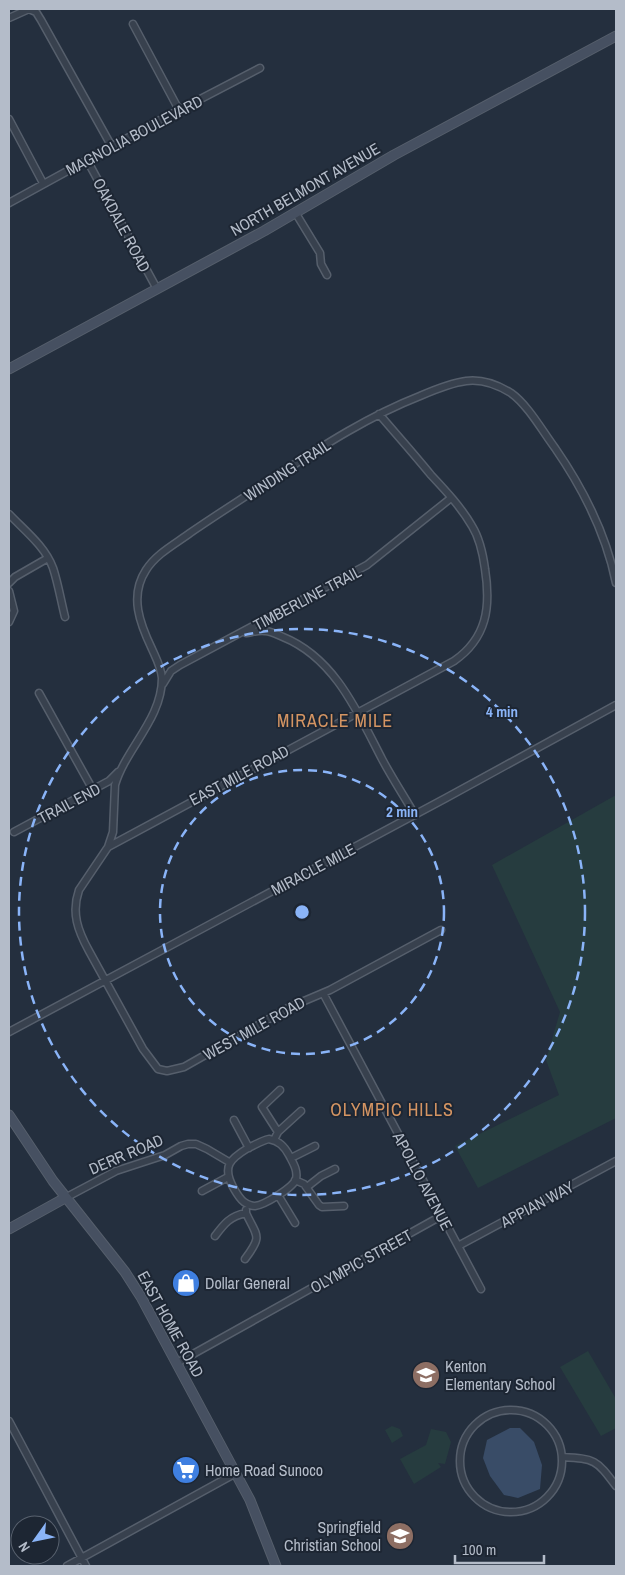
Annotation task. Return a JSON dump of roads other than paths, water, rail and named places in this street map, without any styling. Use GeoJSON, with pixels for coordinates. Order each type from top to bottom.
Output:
{"type":"FeatureCollection","features":[{"type":"Feature","properties":{"kind":"street"},"geometry":{"type":"LineString","coordinates":[[9,18],[29,9],[36,12],[57,46],[112,147]]}},
{"type":"Feature","properties":{"kind":"street"},"geometry":{"type":"LineString","coordinates":[[133,24],[179,110]]}},
{"type":"Feature","properties":{"kind":"street","name":"NORTH BELMONT AVENUE"},"geometry":{"type":"LineString","coordinates":[[9,369],[157,289],[394,155],[616,36]]}},
{"type":"Feature","properties":{"kind":"street","name":"MAGNOLIA BOULEVARD"},"geometry":{"type":"LineString","coordinates":[[9,203],[260,68]]}},
{"type":"Feature","properties":{"kind":"street"},"geometry":{"type":"LineString","coordinates":[[9,119],[43,184]]}},
{"type":"Feature","properties":{"kind":"street","name":"OAKDALE ROAD"},"geometry":{"type":"LineString","coordinates":[[87,160],[157,289]]}},
{"type":"Feature","properties":{"kind":"street"},"geometry":{"type":"LineString","coordinates":[[295,212],[320,253],[321,264],[327,275]]}},
{"type":"Feature","properties":{"kind":"street","name":"WINDING TRAIL"},"geometry":{"type":"LineString","coordinates":[[108,847],[113,832],[115,785],[120,770],[150,722],[161,689],[161,671],[140,621],[137,604],[142,578],[150,564],[174,544],[319,448],[379,414],[436,390],[464,381],[494,384],[513,394],[524,405],[581,488],[602,532],[616,583]]}},
{"type":"Feature","properties":{"kind":"street","name":"EAST MILE ROAD"},"geometry":{"type":"LineString","coordinates":[[105,980],[81,936],[77,926],[75,908],[79,890],[108,847],[454,661],[470,648],[480,632],[488,605],[487,579],[477,535],[451,498],[379,414]]}},
{"type":"Feature","properties":{"kind":"street","name":"TIMBERLINE TRAIL"},"geometry":{"type":"LineString","coordinates":[[161,689],[166,676],[171,671],[367,565],[451,498]]}},
{"type":"Feature","properties":{"kind":"street"},"geometry":{"type":"LineString","coordinates":[[9,514],[43,550],[53,567],[65,617]]}},
{"type":"Feature","properties":{"kind":"street"},"geometry":{"type":"LineString","coordinates":[[9,583],[15,577],[48,558]]}},
{"type":"Feature","properties":{"kind":"street"},"geometry":{"type":"LineString","coordinates":[[9,591],[14,611],[9,622]]}},
{"type":"Feature","properties":{"kind":"street"},"geometry":{"type":"LineString","coordinates":[[242,633],[267,631],[289,639],[322,663],[337,679],[358,712],[385,764],[415,815]]}},
{"type":"Feature","properties":{"kind":"street"},"geometry":{"type":"LineString","coordinates":[[39,693],[93,790]]}},
{"type":"Feature","properties":{"kind":"street","name":"MIRACLE MILE"},"geometry":{"type":"LineString","coordinates":[[9,1032],[415,815],[616,705]]}},
{"type":"Feature","properties":{"kind":"street","name":"TRAIL END"},"geometry":{"type":"LineString","coordinates":[[14,832],[109,781],[120,770]]}},
{"type":"Feature","properties":{"kind":"street","name":"WEST MILE ROAD"},"geometry":{"type":"LineString","coordinates":[[105,980],[151,1061],[158,1069],[168,1071],[184,1067],[290,1007],[323,993],[441,930]]}},
{"type":"Feature","properties":{"kind":"street","name":"APOLLO AVENUE"},"geometry":{"type":"LineString","coordinates":[[323,993],[441,1216],[482,1289]]}},
{"type":"Feature","properties":{"kind":"street"},"geometry":{"type":"LineString","coordinates":[[278,1132],[262,1108],[280,1090]]}},
{"type":"Feature","properties":{"kind":"street"},"geometry":{"type":"LineString","coordinates":[[274,1140],[278,1132],[300,1111]]}},
{"type":"Feature","properties":{"kind":"street","name":"EAST HOME ROAD"},"geometry":{"type":"LineString","coordinates":[[9,1115],[65,1198],[125,1272],[141,1297],[254,1507],[276,1566]]}},
{"type":"Feature","properties":{"kind":"street"},"geometry":{"type":"LineString","coordinates":[[234,1120],[250,1148]]}},
{"type":"Feature","properties":{"kind":"street"},"geometry":{"type":"LineString","coordinates":[[262,1140],[274,1140],[285,1148],[291,1158],[297,1173],[295,1180],[290,1188],[261,1204],[248,1204],[238,1196],[228,1177],[229,1162],[234,1156],[262,1140]]}},
{"type":"Feature","properties":{"kind":"street","name":"DERR ROAD"},"geometry":{"type":"LineString","coordinates":[[9,1229],[116,1170],[165,1155],[181,1146],[196,1144],[229,1162]]}},
{"type":"Feature","properties":{"kind":"street"},"geometry":{"type":"LineString","coordinates":[[291,1158],[315,1146]]}},
{"type":"Feature","properties":{"kind":"street","name":"APPIAN WAY"},"geometry":{"type":"LineString","coordinates":[[458,1246],[616,1161]]}},
{"type":"Feature","properties":{"kind":"street"},"geometry":{"type":"LineString","coordinates":[[307,1187],[320,1176],[335,1169]]}},
{"type":"Feature","properties":{"kind":"street"},"geometry":{"type":"LineString","coordinates":[[202,1190],[228,1177]]}},
{"type":"Feature","properties":{"kind":"street"},"geometry":{"type":"LineString","coordinates":[[295,1180],[304,1184],[322,1207],[344,1206]]}},
{"type":"Feature","properties":{"kind":"street"},"geometry":{"type":"LineString","coordinates":[[278,1195],[294,1223]]}},
{"type":"Feature","properties":{"kind":"street"},"geometry":{"type":"LineString","coordinates":[[245,1259],[258,1240],[246,1213],[248,1204]]}},
{"type":"Feature","properties":{"kind":"street"},"geometry":{"type":"LineString","coordinates":[[215,1236],[224,1223],[232,1217],[246,1213]]}},
{"type":"Feature","properties":{"kind":"street","name":"OLYMPIC STREET"},"geometry":{"type":"LineString","coordinates":[[177,1364],[441,1216]]}},
{"type":"Feature","properties":{"kind":"street"},"geometry":{"type":"LineString","coordinates":[[515,1410],[533,1414],[547,1425],[558,1440],[562,1457],[561,1474],[554,1490],[542,1503],[526,1511],[508,1513],[491,1509],[476,1499],[465,1485],[460,1468],[460,1450],[467,1433],[480,1420],[496,1412],[515,1410]]}},
{"type":"Feature","properties":{"kind":"street"},"geometry":{"type":"LineString","coordinates":[[9,1421],[11,1428],[86,1566]]}},
{"type":"Feature","properties":{"kind":"street"},"geometry":{"type":"LineString","coordinates":[[562,1457],[586,1458],[595,1462],[601,1466],[616,1486]]}},
{"type":"Feature","properties":{"kind":"street"},"geometry":{"type":"LineString","coordinates":[[67,1566],[236,1473]]}},
{"type":"Feature","properties":{"kind":"water"},"geometry":{"type":"Polygon","coordinates":[[[510,1428],[520,1428],[534,1442],[542,1465],[540,1489],[518,1498],[504,1495],[490,1476],[483,1458],[487,1440],[510,1428]]]}},
{"type":"Feature","properties":{"kind":"place","name":"Dollar General"},"geometry":{"type":"Point","coordinates":[186,1283]}},
{"type":"Feature","properties":{"kind":"place","name":"Kenton Elementary School"},"geometry":{"type":"Point","coordinates":[426,1375]}},
{"type":"Feature","properties":{"kind":"place","name":"Home Road Sunoco"},"geometry":{"type":"Point","coordinates":[186,1470]}},
{"type":"Feature","properties":{"kind":"place","name":"Springfield Christian School"},"geometry":{"type":"Point","coordinates":[400,1536]}},
{"type":"Feature","properties":{"kind":"district","name":"MIRACLE MILE"},"geometry":{"type":"Point","coordinates":[335,720]}},
{"type":"Feature","properties":{"kind":"district","name":"OLYMPIC HILLS"},"geometry":{"type":"Point","coordinates":[392,1109]}}]}
